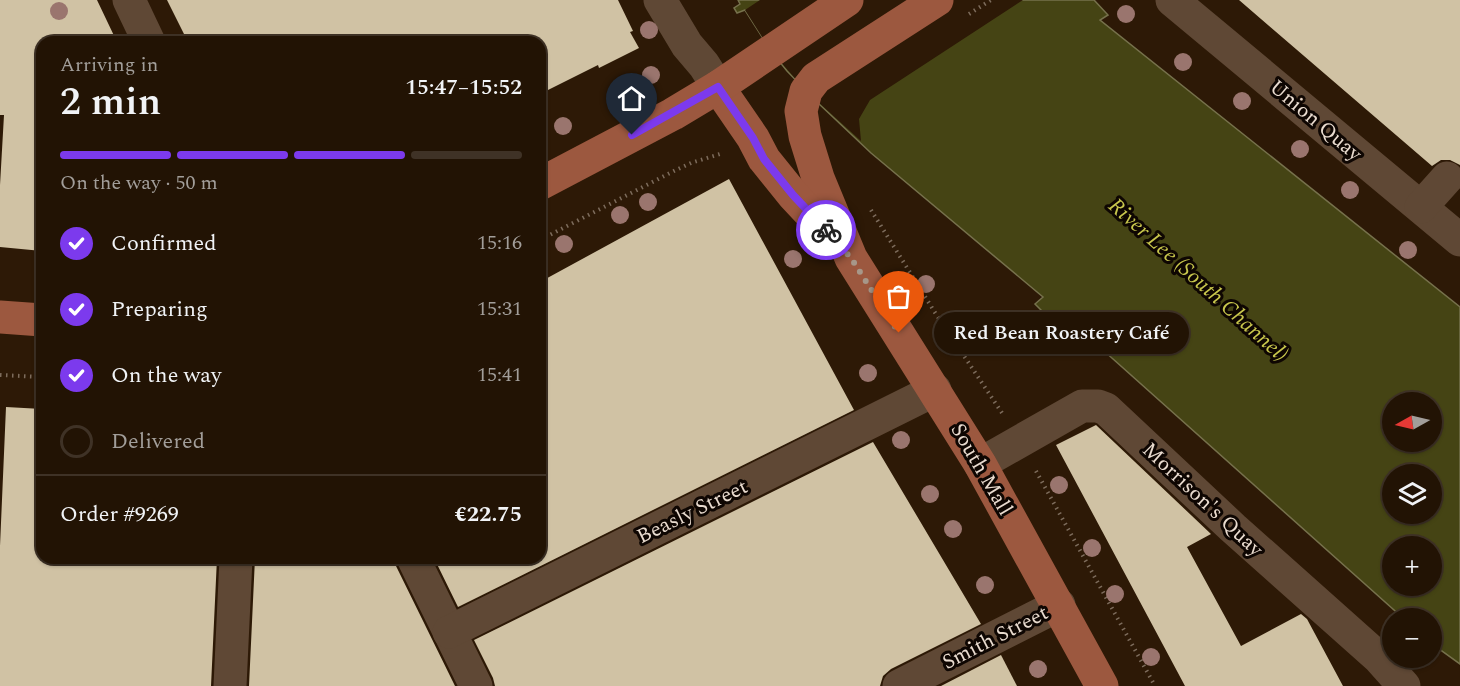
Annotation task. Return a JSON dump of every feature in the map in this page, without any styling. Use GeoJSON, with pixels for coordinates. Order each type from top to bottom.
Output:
{"type":"FeatureCollection","features":[{"type":"Feature","properties":{"kind":"main road"},"geometry":{"type":"LineString","coordinates":[[546,181],[674,114],[847,0]]}},
{"type":"Feature","properties":{"kind":"main road","name":"South Mall"},"geometry":{"type":"LineString","coordinates":[[937,0],[816,78],[806,91],[801,111],[805,136],[818,178],[851,258],[980,464],[1102,686]]}},
{"type":"Feature","properties":{"kind":"main road","name":"South Mall"},"geometry":{"type":"LineString","coordinates":[[718,87],[753,138],[764,159],[793,195],[851,258]]}},
{"type":"Feature","properties":{"kind":"main road"},"geometry":{"type":"LineString","coordinates":[[0,317],[36,320]]}},
{"type":"Feature","properties":{"kind":"street"},"geometry":{"type":"LineString","coordinates":[[129,0],[146,36]]}},
{"type":"Feature","properties":{"kind":"street"},"geometry":{"type":"LineString","coordinates":[[660,0],[687,45],[704,65],[718,87]]}},
{"type":"Feature","properties":{"kind":"street","name":"Union Quay"},"geometry":{"type":"LineString","coordinates":[[1173,0],[1460,240]]}},
{"type":"Feature","properties":{"kind":"street"},"geometry":{"type":"LineString","coordinates":[[1421,207],[1447,178]]}},
{"type":"Feature","properties":{"kind":"street","name":"Beasly Street"},"geometry":{"type":"LineString","coordinates":[[450,632],[935,390]]}},
{"type":"Feature","properties":{"kind":"street","name":"Morrison's Quay"},"geometry":{"type":"LineString","coordinates":[[980,464],[1082,406],[1089,405],[1106,409],[1214,510],[1379,658],[1404,686]]}},
{"type":"Feature","properties":{"kind":"street"},"geometry":{"type":"LineString","coordinates":[[230,686],[236,564]]}},
{"type":"Feature","properties":{"kind":"street"},"geometry":{"type":"LineString","coordinates":[[416,564],[476,686]]}},
{"type":"Feature","properties":{"kind":"street","name":"Smith Street"},"geometry":{"type":"LineString","coordinates":[[899,686],[1059,605]]}},
{"type":"Feature","properties":{"kind":"path"},"geometry":{"type":"LineString","coordinates":[[546,237],[674,171],[732,149]]}},
{"type":"Feature","properties":{"kind":"path"},"geometry":{"type":"LineString","coordinates":[[871,209],[934,311],[975,370],[1020,442],[1155,686]]}},
{"type":"Feature","properties":{"kind":"path"},"geometry":{"type":"LineString","coordinates":[[0,375],[36,377]]}},
{"type":"Feature","properties":{"kind":"water","name":"River Lee (South Channel)"},"geometry":{"type":"Polygon","coordinates":[[[738,0],[1094,0],[1108,15],[1100,20],[1460,307],[1460,664],[1442,651],[1442,608],[1392,608],[1066,317],[1057,326],[1035,304],[1043,297],[871,153],[787,71],[771,51],[745,10],[737,13],[734,8],[740,4],[738,0]]]}},
{"type":"Feature","properties":{"kind":"pier"},"geometry":{"type":"Polygon","coordinates":[[[760,0],[1023,0],[870,100],[859,119],[861,141],[806,91],[771,51],[745,10],[760,0]]]}},
{"type":"Feature","properties":{"kind":"building"},"geometry":{"type":"Polygon","coordinates":[[[0,0],[97,0],[114,36],[36,36],[36,250],[0,247],[0,185],[4,115],[0,115],[0,0]]]}},
{"type":"Feature","properties":{"kind":"building"},"geometry":{"type":"Polygon","coordinates":[[[167,0],[618,0],[633,31],[630,32],[639,48],[546,91],[546,36],[185,36],[167,0]]]}},
{"type":"Feature","properties":{"kind":"building"},"geometry":{"type":"Polygon","coordinates":[[[1239,0],[1460,0],[1460,165],[1450,160],[1441,160],[1432,166],[1239,0]]]}},
{"type":"Feature","properties":{"kind":"building"},"geometry":{"type":"Polygon","coordinates":[[[729,179],[854,410],[546,563],[546,279],[729,179]]]}},
{"type":"Feature","properties":{"kind":"building"},"geometry":{"type":"Polygon","coordinates":[[[6,407],[36,409],[36,564],[217,564],[211,686],[0,686],[0,546],[6,407]]]}},
{"type":"Feature","properties":{"kind":"building"},"geometry":{"type":"Polygon","coordinates":[[[1096,425],[1211,534],[1187,547],[1241,646],[1301,614],[1307,619],[1343,686],[1185,686],[1056,445],[1096,425]]]}},
{"type":"Feature","properties":{"kind":"building"},"geometry":{"type":"Polygon","coordinates":[[[873,442],[981,624],[891,669],[883,676],[880,686],[495,686],[474,640],[873,442]]]}},
{"type":"Feature","properties":{"kind":"building"},"geometry":{"type":"Polygon","coordinates":[[[255,564],[396,564],[455,686],[249,686],[255,564]]]}},
{"type":"Feature","properties":{"kind":"building"},"geometry":{"type":"Polygon","coordinates":[[[437,564],[544,564],[458,607],[437,564]]]}},
{"type":"Feature","properties":{"kind":"building"},"geometry":{"type":"Polygon","coordinates":[[[1001,655],[1017,686],[941,686],[1001,655]]]}},
{"type":"Feature","properties":{"kind":"way so far"},"geometry":{"type":"LineString","coordinates":[[826,230],[851,258],[899,333]]}},
{"type":"Feature","properties":{"kind":"place","name":"Red Bean Roastery Café"},"geometry":{"type":"Point","coordinates":[899,333]}},
{"type":"Feature","properties":{"kind":"route"},"geometry":{"type":"LineString","coordinates":[[632,135],[674,114],[718,87],[753,138],[764,159],[793,195],[826,230]]}}]}
